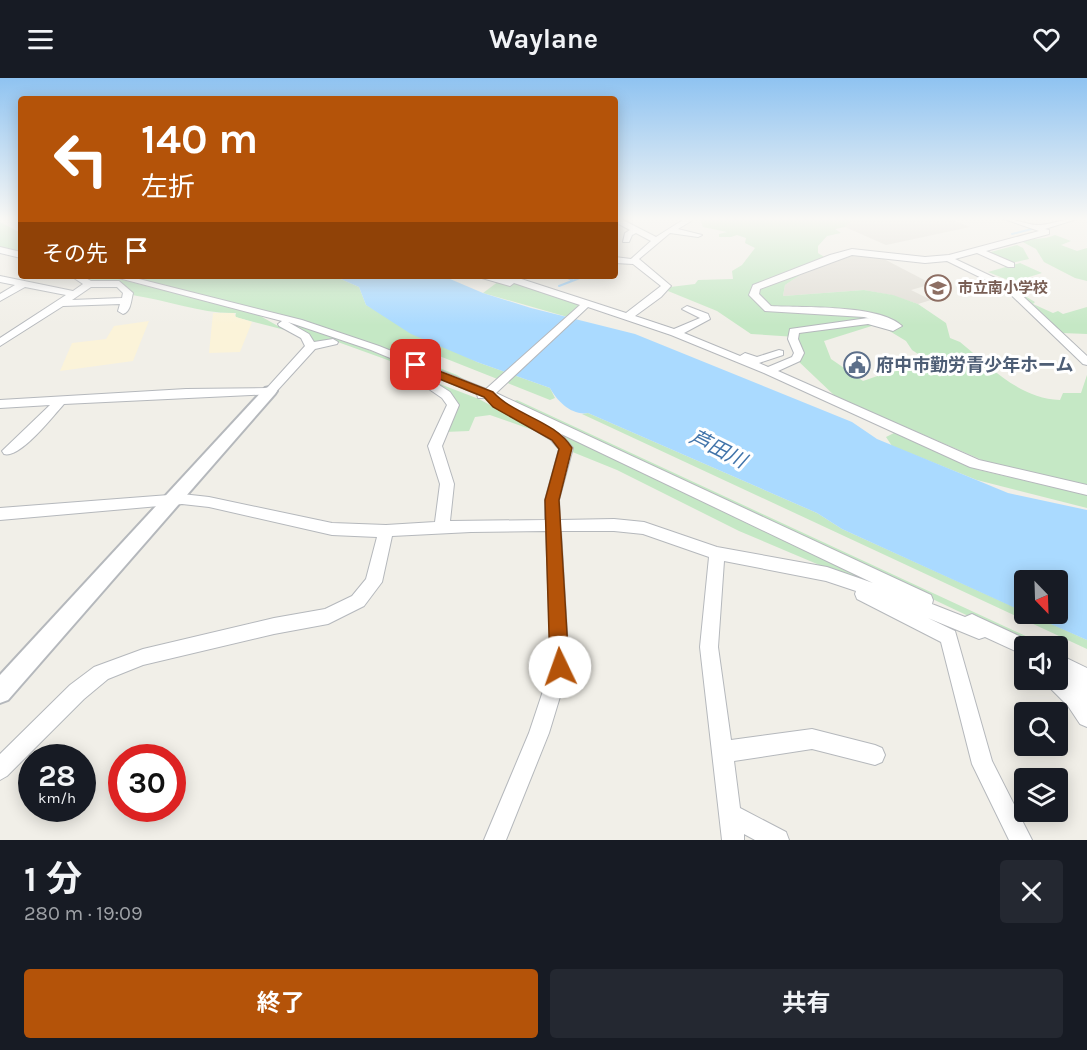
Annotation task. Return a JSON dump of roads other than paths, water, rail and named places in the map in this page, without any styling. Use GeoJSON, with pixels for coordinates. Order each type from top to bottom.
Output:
{"type":"FeatureCollection","features":[{"type":"Feature","properties":{"kind":"street"},"geometry":{"type":"LineString","coordinates":[[635,262],[634,258],[639,254]]}},
{"type":"Feature","properties":{"kind":"street"},"geometry":{"type":"LineString","coordinates":[[768,371],[796,359],[799,353],[793,339],[795,331],[868,321],[893,328],[897,326],[886,320],[864,314],[768,309],[754,295],[756,287],[846,254]]}},
{"type":"Feature","properties":{"kind":"street"},"geometry":{"type":"LineString","coordinates":[[872,254],[925,260],[950,258],[966,254]]}},
{"type":"Feature","properties":{"kind":"street"},"geometry":{"type":"LineString","coordinates":[[986,254],[1011,265]]}},
{"type":"Feature","properties":{"kind":"street"},"geometry":{"type":"LineString","coordinates":[[950,258],[953,262],[1009,288],[1087,362]]}},
{"type":"Feature","properties":{"kind":"street"},"geometry":{"type":"LineString","coordinates":[[618,260],[635,262],[666,286],[627,317]]}},
{"type":"Feature","properties":{"kind":"street"},"geometry":{"type":"LineString","coordinates":[[0,279],[75,294]]}},
{"type":"Feature","properties":{"kind":"street"},"geometry":{"type":"LineString","coordinates":[[84,279],[89,284]]}},
{"type":"Feature","properties":{"kind":"street"},"geometry":{"type":"LineString","coordinates":[[128,279],[297,322],[375,348],[490,392],[1014,643]]}},
{"type":"Feature","properties":{"kind":"street"},"geometry":{"type":"LineString","coordinates":[[494,279],[532,287]]}},
{"type":"Feature","properties":{"kind":"street"},"geometry":{"type":"LineString","coordinates":[[512,279],[585,306],[627,317],[743,358],[756,361],[760,356],[779,353]]}},
{"type":"Feature","properties":{"kind":"street"},"geometry":{"type":"LineString","coordinates":[[520,279],[534,282],[538,279]]}},
{"type":"Feature","properties":{"kind":"street"},"geometry":{"type":"LineString","coordinates":[[0,298],[23,284]]}},
{"type":"Feature","properties":{"kind":"street"},"geometry":{"type":"LineString","coordinates":[[0,344],[60,303],[75,294],[89,284],[119,284],[128,293],[125,306],[60,303]]}},
{"type":"Feature","properties":{"kind":"street"},"geometry":{"type":"LineString","coordinates":[[297,322],[307,330],[333,342],[478,395],[490,392],[585,306]]}},
{"type":"Feature","properties":{"kind":"street"},"geometry":{"type":"LineString","coordinates":[[675,333],[705,319],[704,316],[687,309]]}},
{"type":"Feature","properties":{"kind":"street"},"geometry":{"type":"LineString","coordinates":[[276,316],[274,319],[305,336],[311,345]]}},
{"type":"Feature","properties":{"kind":"street"},"geometry":{"type":"LineString","coordinates":[[693,325],[714,323]]}},
{"type":"Feature","properties":{"kind":"street"},"geometry":{"type":"LineString","coordinates":[[0,692],[311,345],[333,342]]}},
{"type":"Feature","properties":{"kind":"street"},"geometry":{"type":"LineString","coordinates":[[726,345],[743,358],[768,371],[975,464],[1087,490]]}},
{"type":"Feature","properties":{"kind":"street"},"geometry":{"type":"LineString","coordinates":[[1071,347],[1087,347]]}},
{"type":"Feature","properties":{"kind":"street"},"geometry":{"type":"LineString","coordinates":[[419,375],[417,376],[446,395],[453,405],[435,446],[447,484],[442,527]]}},
{"type":"Feature","properties":{"kind":"street"},"geometry":{"type":"LineString","coordinates":[[0,404],[186,393],[270,391]]}},
{"type":"Feature","properties":{"kind":"street"},"geometry":{"type":"LineString","coordinates":[[490,392],[497,404],[556,437],[566,448],[552,500],[560,667],[554,693],[495,840]]}},
{"type":"Feature","properties":{"kind":"street"},"geometry":{"type":"LineString","coordinates":[[9,451],[23,440],[60,400]]}},
{"type":"Feature","properties":{"kind":"street"},"geometry":{"type":"LineString","coordinates":[[0,514],[173,499],[209,502],[332,529],[386,531],[442,527],[553,525],[614,525],[644,528],[717,553],[827,574],[979,628],[1014,651]]}},
{"type":"Feature","properties":{"kind":"street"},"geometry":{"type":"LineString","coordinates":[[0,769],[76,692],[101,673],[143,657],[274,626],[328,616],[358,601],[374,582],[386,531]]}},
{"type":"Feature","properties":{"kind":"street"},"geometry":{"type":"LineString","coordinates":[[717,553],[709,647],[733,840]]}},
{"type":"Feature","properties":{"kind":"street"},"geometry":{"type":"LineString","coordinates":[[827,574],[949,637],[982,764],[1021,840]]}},
{"type":"Feature","properties":{"kind":"street"},"geometry":{"type":"LineString","coordinates":[[1068,668],[1087,678]]}},
{"type":"Feature","properties":{"kind":"street"},"geometry":{"type":"LineString","coordinates":[[1068,686],[1087,692]]}},
{"type":"Feature","properties":{"kind":"street"},"geometry":{"type":"LineString","coordinates":[[1065,690],[1087,717]]}},
{"type":"Feature","properties":{"kind":"street"},"geometry":{"type":"LineString","coordinates":[[722,752],[812,739],[875,755]]}},
{"type":"Feature","properties":{"kind":"street"},"geometry":{"type":"LineString","coordinates":[[730,815],[778,840]]}},
{"type":"Feature","properties":{"kind":"water","name":"芦田川"},"geometry":{"type":"Polygon","coordinates":[[[341,279],[450,279],[483,293],[531,308],[635,334],[852,422],[877,439],[1008,493],[1087,510],[1087,640],[1051,624],[1068,624],[1068,570],[1014,570],[1014,607],[842,529],[817,513],[588,413],[571,410],[557,398],[550,388],[477,362],[411,334],[366,305],[359,287],[341,279]]]}},
{"type":"Feature","properties":{"kind":"waterway"},"geometry":{"type":"LineString","coordinates":[[559,286],[577,279]]}},
{"type":"Feature","properties":{"kind":"place","name":"市立南小学校"},"geometry":{"type":"Point","coordinates":[938,288]}},
{"type":"Feature","properties":{"kind":"place","name":"府中市勤労青少年ホーム"},"geometry":{"type":"Point","coordinates":[857,365]}}]}
